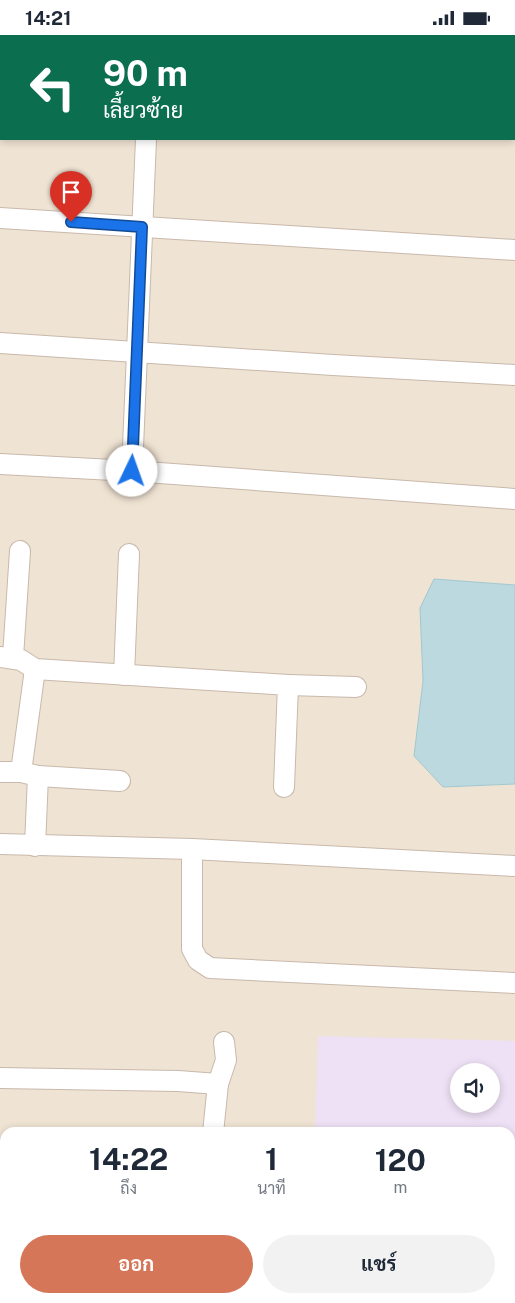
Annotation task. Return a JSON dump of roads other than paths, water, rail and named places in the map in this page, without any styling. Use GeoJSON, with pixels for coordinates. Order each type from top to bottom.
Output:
{"type":"FeatureCollection","features":[{"type":"Feature","properties":{"kind":"street"},"geometry":{"type":"LineString","coordinates":[[132,471],[146,140]]}},
{"type":"Feature","properties":{"kind":"street"},"geometry":{"type":"LineString","coordinates":[[0,218],[515,250]]}},
{"type":"Feature","properties":{"kind":"street"},"geometry":{"type":"LineString","coordinates":[[0,343],[515,375]]}},
{"type":"Feature","properties":{"kind":"street"},"geometry":{"type":"LineString","coordinates":[[0,464],[132,471],[515,499]]}},
{"type":"Feature","properties":{"kind":"street"},"geometry":{"type":"LineString","coordinates":[[20,551],[6,657],[21,659],[35,669],[288,685],[356,687]]}},
{"type":"Feature","properties":{"kind":"street"},"geometry":{"type":"LineString","coordinates":[[124,675],[129,554]]}},
{"type":"Feature","properties":{"kind":"street"},"geometry":{"type":"LineString","coordinates":[[35,669],[30,774],[35,846]]}},
{"type":"Feature","properties":{"kind":"street"},"geometry":{"type":"LineString","coordinates":[[284,787],[288,685]]}},
{"type":"Feature","properties":{"kind":"street"},"geometry":{"type":"LineString","coordinates":[[0,772],[120,781]]}},
{"type":"Feature","properties":{"kind":"street"},"geometry":{"type":"LineString","coordinates":[[0,844],[192,849],[515,866]]}},
{"type":"Feature","properties":{"kind":"street"},"geometry":{"type":"LineString","coordinates":[[192,849],[192,949],[198,960],[210,968],[515,983]]}},
{"type":"Feature","properties":{"kind":"street"},"geometry":{"type":"LineString","coordinates":[[214,1127],[218,1084],[226,1060],[224,1042]]}},
{"type":"Feature","properties":{"kind":"street"},"geometry":{"type":"LineString","coordinates":[[0,1078],[178,1081],[218,1084]]}},
{"type":"Feature","properties":{"kind":"water"},"geometry":{"type":"Polygon","coordinates":[[[434,579],[515,585],[515,784],[443,787],[414,756],[423,681],[420,608],[434,579]]]}}]}
